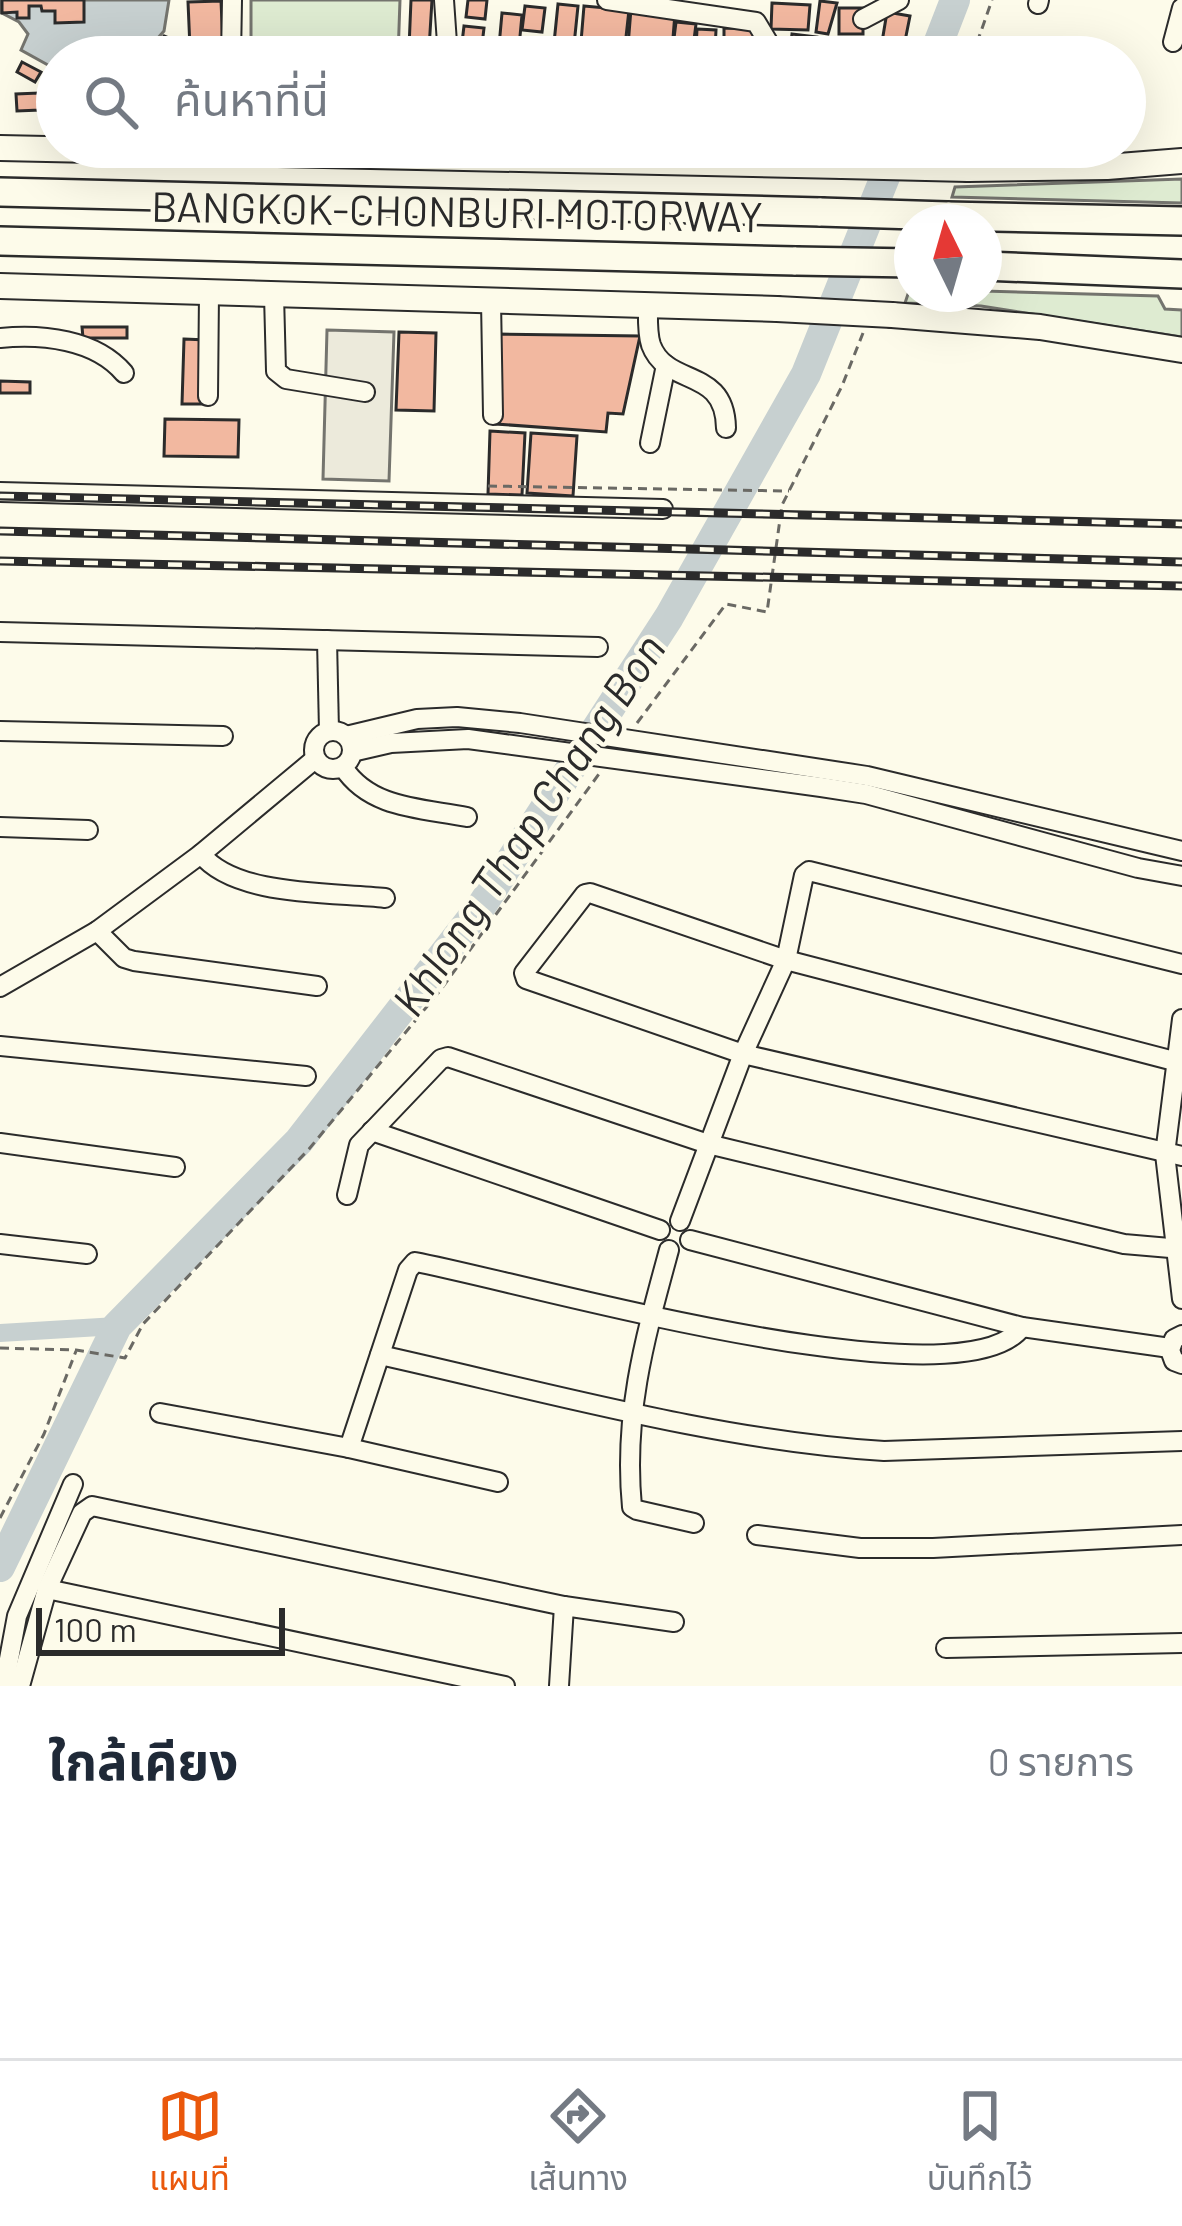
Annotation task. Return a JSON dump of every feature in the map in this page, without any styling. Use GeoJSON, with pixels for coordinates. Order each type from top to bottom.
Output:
{"type":"FeatureCollection","features":[{"type":"Feature","properties":{"kind":"highway","name":"BANGKOK-CHONBURI MOTORWAY"},"geometry":{"type":"LineString","coordinates":[[0,192],[1182,221]]}},
{"type":"Feature","properties":{"kind":"highway","name":"BANGKOK-CHONBURI MOTORWAY"},"geometry":{"type":"LineString","coordinates":[[0,241],[894,263]]}},
{"type":"Feature","properties":{"kind":"highway"},"geometry":{"type":"LineString","coordinates":[[1002,267],[1182,274]]}},
{"type":"Feature","properties":{"kind":"main road"},"geometry":{"type":"LineString","coordinates":[[0,148],[36,148]]}},
{"type":"Feature","properties":{"kind":"main road"},"geometry":{"type":"LineString","coordinates":[[1146,159],[1182,160]]}},
{"type":"Feature","properties":{"kind":"main road"},"geometry":{"type":"LineString","coordinates":[[926,168],[979,168]]}},
{"type":"Feature","properties":{"kind":"main road"},"geometry":{"type":"LineString","coordinates":[[0,286],[892,315],[1040,327],[1182,350]]}},
{"type":"Feature","properties":{"kind":"street"},"geometry":{"type":"LineString","coordinates":[[231,36],[232,0]]}},
{"type":"Feature","properties":{"kind":"street"},"geometry":{"type":"LineString","coordinates":[[444,0],[447,36]]}},
{"type":"Feature","properties":{"kind":"street"},"geometry":{"type":"LineString","coordinates":[[607,0],[750,21],[762,27],[764,36]]}},
{"type":"Feature","properties":{"kind":"street"},"geometry":{"type":"LineString","coordinates":[[750,21],[755,0]]}},
{"type":"Feature","properties":{"kind":"street"},"geometry":{"type":"LineString","coordinates":[[863,19],[898,0]]}},
{"type":"Feature","properties":{"kind":"street"},"geometry":{"type":"LineString","coordinates":[[1173,42],[1182,8]]}},
{"type":"Feature","properties":{"kind":"street"},"geometry":{"type":"LineString","coordinates":[[208,396],[209,292]]}},
{"type":"Feature","properties":{"kind":"street"},"geometry":{"type":"LineString","coordinates":[[274,295],[275,371],[286,379],[365,392]]}},
{"type":"Feature","properties":{"kind":"street"},"geometry":{"type":"LineString","coordinates":[[491,301],[493,416]]}},
{"type":"Feature","properties":{"kind":"street"},"geometry":{"type":"LineString","coordinates":[[648,305],[650,344],[666,364],[713,390],[721,399],[726,428]]}},
{"type":"Feature","properties":{"kind":"street"},"geometry":{"type":"LineString","coordinates":[[0,338],[37,338],[87,347],[124,374]]}},
{"type":"Feature","properties":{"kind":"street"},"geometry":{"type":"LineString","coordinates":[[650,443],[666,364]]}},
{"type":"Feature","properties":{"kind":"street"},"geometry":{"type":"LineString","coordinates":[[0,492],[663,509]]}},
{"type":"Feature","properties":{"kind":"street"},"geometry":{"type":"LineString","coordinates":[[0,632],[598,647]]}},
{"type":"Feature","properties":{"kind":"street"},"geometry":{"type":"LineString","coordinates":[[327,640],[343,747],[361,790],[377,800],[467,817]]}},
{"type":"Feature","properties":{"kind":"street"},"geometry":{"type":"LineString","coordinates":[[315,759],[333,770],[343,747],[417,718],[520,723],[689,750],[825,779],[1122,864],[1182,876]]}},
{"type":"Feature","properties":{"kind":"street"},"geometry":{"type":"LineString","coordinates":[[517,745],[520,723]]}},
{"type":"Feature","properties":{"kind":"street"},"geometry":{"type":"LineString","coordinates":[[0,731],[223,736]]}},
{"type":"Feature","properties":{"kind":"street"},"geometry":{"type":"LineString","coordinates":[[315,759],[319,737],[343,747],[468,739],[676,770],[825,779],[867,776],[1182,851]]}},
{"type":"Feature","properties":{"kind":"street"},"geometry":{"type":"LineString","coordinates":[[0,987],[97,931],[201,854],[315,759]]}},
{"type":"Feature","properties":{"kind":"street"},"geometry":{"type":"LineString","coordinates":[[0,827],[88,830]]}},
{"type":"Feature","properties":{"kind":"street"},"geometry":{"type":"LineString","coordinates":[[1122,864],[1127,840]]}},
{"type":"Feature","properties":{"kind":"street"},"geometry":{"type":"LineString","coordinates":[[201,854],[227,878],[385,898]]}},
{"type":"Feature","properties":{"kind":"street"},"geometry":{"type":"LineString","coordinates":[[680,1221],[743,1054],[786,960],[804,875],[814,871],[1182,964]]}},
{"type":"Feature","properties":{"kind":"street"},"geometry":{"type":"LineString","coordinates":[[1173,1155],[743,1054],[526,980],[525,968],[590,893],[786,960],[1178,1063]]}},
{"type":"Feature","properties":{"kind":"street"},"geometry":{"type":"LineString","coordinates":[[97,931],[124,958],[134,961],[317,986]]}},
{"type":"Feature","properties":{"kind":"street"},"geometry":{"type":"LineString","coordinates":[[1182,1019],[1173,1155],[1182,1300]]}},
{"type":"Feature","properties":{"kind":"street"},"geometry":{"type":"LineString","coordinates":[[0,1046],[306,1076]]}},
{"type":"Feature","properties":{"kind":"street"},"geometry":{"type":"LineString","coordinates":[[347,1195],[359,1145],[441,1059],[448,1058],[708,1144],[1124,1244],[1180,1248]]}},
{"type":"Feature","properties":{"kind":"street"},"geometry":{"type":"LineString","coordinates":[[372,1131],[660,1230]]}},
{"type":"Feature","properties":{"kind":"street"},"geometry":{"type":"LineString","coordinates":[[0,1144],[175,1167]]}},
{"type":"Feature","properties":{"kind":"street"},"geometry":{"type":"LineString","coordinates":[[680,1221],[688,1229],[689,1240],[684,1248],[669,1250],[661,1242],[660,1230],[668,1222],[680,1221]]}},
{"type":"Feature","properties":{"kind":"street"},"geometry":{"type":"LineString","coordinates":[[689,1240],[1022,1327],[1178,1349]]}},
{"type":"Feature","properties":{"kind":"street"},"geometry":{"type":"LineString","coordinates":[[0,1244],[87,1254]]}},
{"type":"Feature","properties":{"kind":"street"},"geometry":{"type":"LineString","coordinates":[[669,1250],[630,1411],[632,1507],[694,1523]]}},
{"type":"Feature","properties":{"kind":"street"},"geometry":{"type":"LineString","coordinates":[[350,1448],[409,1265],[416,1262],[651,1316],[855,1353],[994,1346],[1009,1341],[1022,1327]]}},
{"type":"Feature","properties":{"kind":"street"},"geometry":{"type":"LineString","coordinates":[[380,1354],[630,1411],[836,1448],[884,1451],[1182,1441]]}},
{"type":"Feature","properties":{"kind":"street"},"geometry":{"type":"LineString","coordinates":[[160,1413],[350,1448],[498,1482]]}},
{"type":"Feature","properties":{"kind":"street"},"geometry":{"type":"LineString","coordinates":[[20,1685],[7,1610],[73,1484]]}},
{"type":"Feature","properties":{"kind":"street"},"geometry":{"type":"LineString","coordinates":[[20,1685],[47,1589],[82,1514],[92,1506],[563,1606],[674,1622]]}},
{"type":"Feature","properties":{"kind":"street"},"geometry":{"type":"LineString","coordinates":[[757,1535],[860,1548],[932,1548],[1182,1535]]}},
{"type":"Feature","properties":{"kind":"street"},"geometry":{"type":"LineString","coordinates":[[47,1589],[505,1686]]}},
{"type":"Feature","properties":{"kind":"street"},"geometry":{"type":"LineString","coordinates":[[560,1686],[563,1606]]}},
{"type":"Feature","properties":{"kind":"street"},"geometry":{"type":"LineString","coordinates":[[946,1648],[1182,1643]]}},
{"type":"Feature","properties":{"kind":"path"},"geometry":{"type":"LineString","coordinates":[[979,36],[992,0]]}},
{"type":"Feature","properties":{"kind":"path"},"geometry":{"type":"LineString","coordinates":[[636,724],[725,604],[766,612],[782,505]]}},
{"type":"Feature","properties":{"kind":"path"},"geometry":{"type":"LineString","coordinates":[[0,1348],[76,1350],[125,1358],[143,1324],[309,1149],[439,992],[608,761]]}},
{"type":"Feature","properties":{"kind":"path"},"geometry":{"type":"LineString","coordinates":[[0,1518],[44,1434],[76,1350]]}},
{"type":"Feature","properties":{"kind":"green space"},"geometry":{"type":"Polygon","coordinates":[[[251,0],[400,0],[399,36],[251,36],[251,0]]]}},
{"type":"Feature","properties":{"kind":"green space"},"geometry":{"type":"Polygon","coordinates":[[[1182,179],[1182,203],[952,197],[955,187],[1182,179]]]}},
{"type":"Feature","properties":{"kind":"green space"},"geometry":{"type":"Polygon","coordinates":[[[1002,292],[1158,296],[1165,309],[1182,310],[1182,337],[1002,309],[1002,292]]]}},
{"type":"Feature","properties":{"kind":"shaded area"},"geometry":{"type":"Polygon","coordinates":[[[0,0],[169,0],[160,36],[36,36],[36,58],[21,50],[28,34],[19,22],[0,12],[0,0]]]}},
{"type":"Feature","properties":{"kind":"shaded area"},"geometry":{"type":"Polygon","coordinates":[[[327,330],[394,332],[389,481],[323,479],[327,330]]]}},
{"type":"Feature","properties":{"kind":"building"},"geometry":{"type":"Polygon","coordinates":[[[2,0],[84,0],[84,22],[55,23],[55,11],[42,11],[41,6],[29,6],[29,18],[17,18],[17,12],[2,13],[2,0]]]}},
{"type":"Feature","properties":{"kind":"building"},"geometry":{"type":"Polygon","coordinates":[[[411,0],[432,0],[430,36],[410,36],[411,0]]]}},
{"type":"Feature","properties":{"kind":"building"},"geometry":{"type":"Polygon","coordinates":[[[468,0],[487,0],[485,19],[466,17],[468,0]]]}},
{"type":"Feature","properties":{"kind":"building"},"geometry":{"type":"Polygon","coordinates":[[[221,1],[223,36],[189,36],[188,2],[221,1]]]}},
{"type":"Feature","properties":{"kind":"building"},"geometry":{"type":"Polygon","coordinates":[[[820,1],[837,3],[828,34],[816,32],[820,1]]]}},
{"type":"Feature","properties":{"kind":"building"},"geometry":{"type":"Polygon","coordinates":[[[772,3],[810,5],[808,30],[771,29],[772,3]]]}},
{"type":"Feature","properties":{"kind":"building"},"geometry":{"type":"Polygon","coordinates":[[[558,4],[578,6],[575,36],[555,36],[558,4]]]}},
{"type":"Feature","properties":{"kind":"building"},"geometry":{"type":"Polygon","coordinates":[[[525,6],[545,8],[542,32],[522,30],[525,6]]]}},
{"type":"Feature","properties":{"kind":"building"},"geometry":{"type":"Polygon","coordinates":[[[584,6],[629,10],[626,36],[582,36],[584,6]]]}},
{"type":"Feature","properties":{"kind":"building"},"geometry":{"type":"Polygon","coordinates":[[[839,8],[863,8],[863,34],[839,34],[839,8]]]}},
{"type":"Feature","properties":{"kind":"building"},"geometry":{"type":"Polygon","coordinates":[[[631,9],[675,13],[673,36],[629,36],[631,9]]]}},
{"type":"Feature","properties":{"kind":"building"},"geometry":{"type":"Polygon","coordinates":[[[887,12],[910,16],[906,36],[883,36],[887,12]]]}},
{"type":"Feature","properties":{"kind":"building"},"geometry":{"type":"Polygon","coordinates":[[[502,13],[522,15],[520,36],[500,36],[502,13]]]}},
{"type":"Feature","properties":{"kind":"building"},"geometry":{"type":"Polygon","coordinates":[[[676,22],[696,24],[694,36],[674,36],[676,22]]]}},
{"type":"Feature","properties":{"kind":"building"},"geometry":{"type":"Polygon","coordinates":[[[464,26],[484,28],[483,36],[463,36],[464,26]]]}},
{"type":"Feature","properties":{"kind":"building"},"geometry":{"type":"Polygon","coordinates":[[[724,28],[758,29],[758,36],[724,36],[724,28]]]}},
{"type":"Feature","properties":{"kind":"building"},"geometry":{"type":"Polygon","coordinates":[[[697,29],[716,30],[716,36],[697,36],[697,29]]]}},
{"type":"Feature","properties":{"kind":"building"},"geometry":{"type":"Polygon","coordinates":[[[22,62],[36,69],[36,80],[35,82],[17,72],[22,62]]]}},
{"type":"Feature","properties":{"kind":"building"},"geometry":{"type":"Polygon","coordinates":[[[36,93],[36,110],[17,111],[16,94],[36,93]]]}},
{"type":"Feature","properties":{"kind":"building"},"geometry":{"type":"Polygon","coordinates":[[[82,327],[127,327],[127,338],[83,338],[82,327]]]}},
{"type":"Feature","properties":{"kind":"building"},"geometry":{"type":"Polygon","coordinates":[[[399,332],[436,333],[434,411],[396,410],[399,332]]]}},
{"type":"Feature","properties":{"kind":"building"},"geometry":{"type":"Polygon","coordinates":[[[498,334],[640,336],[623,414],[608,413],[606,432],[496,424],[498,334]]]}},
{"type":"Feature","properties":{"kind":"building"},"geometry":{"type":"Polygon","coordinates":[[[184,339],[206,340],[204,404],[182,404],[184,339]]]}},
{"type":"Feature","properties":{"kind":"building"},"geometry":{"type":"Polygon","coordinates":[[[0,381],[30,382],[30,393],[0,393],[0,381]]]}},
{"type":"Feature","properties":{"kind":"building"},"geometry":{"type":"Polygon","coordinates":[[[165,419],[239,420],[238,457],[164,456],[165,419]]]}},
{"type":"Feature","properties":{"kind":"building"},"geometry":{"type":"Polygon","coordinates":[[[490,431],[525,433],[522,495],[488,494],[490,431]]]}},
{"type":"Feature","properties":{"kind":"building"},"geometry":{"type":"Polygon","coordinates":[[[531,433],[577,436],[573,496],[527,493],[531,433]]]}},
{"type":"Feature","properties":{"kind":"waterway","name":"Khlong Thap Chang Bon"},"geometry":{"type":"LineString","coordinates":[[941,36],[955,0]]}},
{"type":"Feature","properties":{"kind":"waterway","name":"Khlong Thap Chang Bon"},"geometry":{"type":"LineString","coordinates":[[0,1567],[117,1326],[299,1141],[482,905],[669,617],[806,374],[889,168]]}},
{"type":"Feature","properties":{"kind":"waterway"},"geometry":{"type":"LineString","coordinates":[[0,1333],[117,1326]]}},
{"type":"Feature","properties":{"kind":"railway"},"geometry":{"type":"LineString","coordinates":[[0,496],[1182,524]]}},
{"type":"Feature","properties":{"kind":"railway"},"geometry":{"type":"LineString","coordinates":[[0,531],[1182,562]]}},
{"type":"Feature","properties":{"kind":"railway"},"geometry":{"type":"LineString","coordinates":[[0,561],[1182,586]]}}]}
